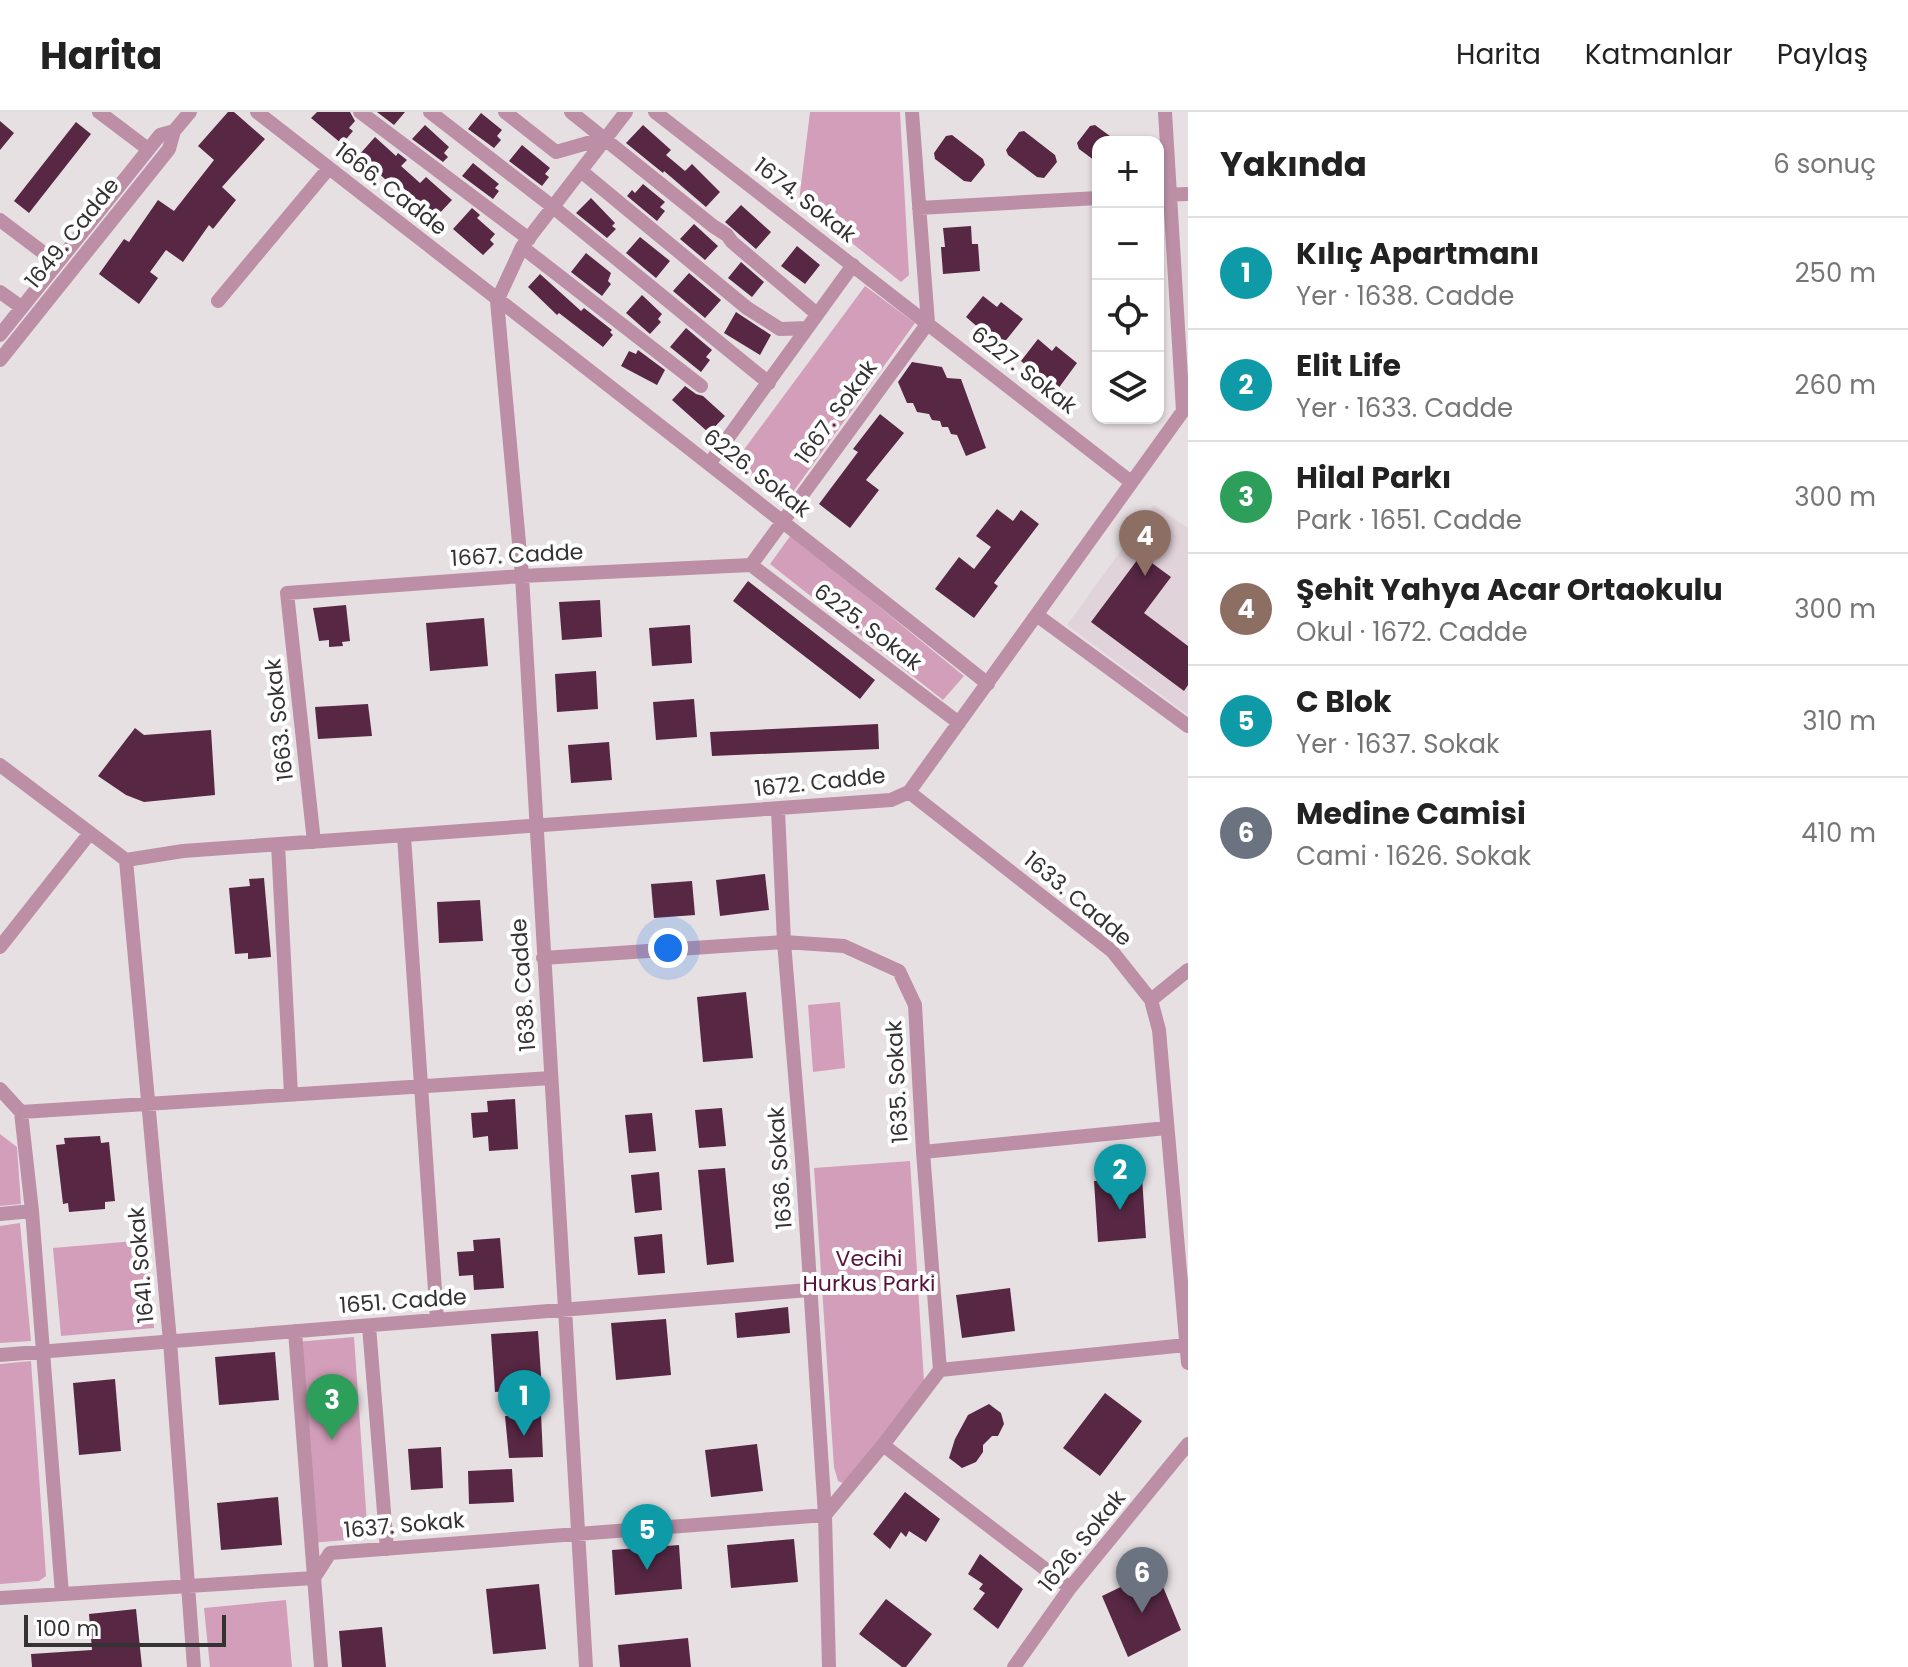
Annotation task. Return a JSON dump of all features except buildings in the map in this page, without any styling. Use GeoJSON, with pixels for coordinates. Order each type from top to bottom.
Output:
{"type":"FeatureCollection","features":[{"type":"Feature","properties":{"kind":"street"},"geometry":{"type":"LineString","coordinates":[[99,112],[148,149]]}},
{"type":"Feature","properties":{"kind":"street","name":"1649. Cadde"},"geometry":{"type":"LineString","coordinates":[[0,360],[169,149],[174,131],[190,112]]}},
{"type":"Feature","properties":{"kind":"street","name":"1666. Cadde"},"geometry":{"type":"LineString","coordinates":[[257,112],[497,301]]}},
{"type":"Feature","properties":{"kind":"street"},"geometry":{"type":"LineString","coordinates":[[360,112],[701,386]]}},
{"type":"Feature","properties":{"kind":"street"},"geometry":{"type":"LineString","coordinates":[[430,112],[553,207],[769,383]]}},
{"type":"Feature","properties":{"kind":"street"},"geometry":{"type":"LineString","coordinates":[[505,112],[556,152],[605,138]]}},
{"type":"Feature","properties":{"kind":"street"},"geometry":{"type":"LineString","coordinates":[[571,112],[727,235],[817,314]]}},
{"type":"Feature","properties":{"kind":"street"},"geometry":{"type":"LineString","coordinates":[[497,301],[526,243],[626,112]]}},
{"type":"Feature","properties":{"kind":"street","name":"1674. Sokak"},"geometry":{"type":"LineString","coordinates":[[655,112],[928,323]]}},
{"type":"Feature","properties":{"kind":"street"},"geometry":{"type":"LineString","coordinates":[[912,112],[928,323]]}},
{"type":"Feature","properties":{"kind":"street","name":"1672. Cadde"},"geometry":{"type":"LineString","coordinates":[[126,860],[183,851],[778,810],[891,800],[909,792],[1038,616],[1131,482],[1186,411],[1164,195],[1165,112]]}},
{"type":"Feature","properties":{"kind":"street","name":"1649. Cadde"},"geometry":{"type":"LineString","coordinates":[[0,335],[148,149],[160,135],[174,131]]}},
{"type":"Feature","properties":{"kind":"street"},"geometry":{"type":"LineString","coordinates":[[218,301],[329,168]]}},
{"type":"Feature","properties":{"kind":"street"},"geometry":{"type":"LineString","coordinates":[[581,171],[747,308],[780,329],[807,328]]}},
{"type":"Feature","properties":{"kind":"street"},"geometry":{"type":"LineString","coordinates":[[1164,195],[1188,194]]}},
{"type":"Feature","properties":{"kind":"street"},"geometry":{"type":"LineString","coordinates":[[919,208],[1092,198]]}},
{"type":"Feature","properties":{"kind":"street"},"geometry":{"type":"LineString","coordinates":[[0,220],[57,263]]}},
{"type":"Feature","properties":{"kind":"street"},"geometry":{"type":"LineString","coordinates":[[709,464],[853,265]]}},
{"type":"Feature","properties":{"kind":"street"},"geometry":{"type":"LineString","coordinates":[[0,292],[21,307]]}},
{"type":"Feature","properties":{"kind":"street","name":"6226. Sokak"},"geometry":{"type":"LineString","coordinates":[[497,301],[784,521],[988,684]]}},
{"type":"Feature","properties":{"kind":"street","name":"1638. Cadde"},"geometry":{"type":"LineString","coordinates":[[497,301],[522,576],[586,1667]]}},
{"type":"Feature","properties":{"kind":"street","name":"6227. Sokak"},"geometry":{"type":"LineString","coordinates":[[928,323],[1131,482]]}},
{"type":"Feature","properties":{"kind":"street","name":"1667. Sokak"},"geometry":{"type":"LineString","coordinates":[[751,565],[928,323]]}},
{"type":"Feature","properties":{"kind":"street","name":"1667. Cadde"},"geometry":{"type":"LineString","coordinates":[[287,593],[522,576],[751,565]]}},
{"type":"Feature","properties":{"kind":"street","name":"6225. Sokak"},"geometry":{"type":"LineString","coordinates":[[751,565],[959,723]]}},
{"type":"Feature","properties":{"kind":"street","name":"1663. Sokak"},"geometry":{"type":"LineString","coordinates":[[287,593],[314,842]]}},
{"type":"Feature","properties":{"kind":"street"},"geometry":{"type":"LineString","coordinates":[[1038,616],[1188,726]]}},
{"type":"Feature","properties":{"kind":"street"},"geometry":{"type":"LineString","coordinates":[[0,765],[126,860]]}},
{"type":"Feature","properties":{"kind":"street","name":"1633. Cadde"},"geometry":{"type":"LineString","coordinates":[[909,792],[1112,951],[1151,1000],[1159,1030],[1188,1363]]}},
{"type":"Feature","properties":{"kind":"street","name":"1636. Sokak"},"geometry":{"type":"LineString","coordinates":[[778,810],[784,942],[802,1159],[825,1515],[829,1667]]}},
{"type":"Feature","properties":{"kind":"street"},"geometry":{"type":"LineString","coordinates":[[0,947],[90,833]]}},
{"type":"Feature","properties":{"kind":"street"},"geometry":{"type":"LineString","coordinates":[[404,836],[437,1320]]}},
{"type":"Feature","properties":{"kind":"street"},"geometry":{"type":"LineString","coordinates":[[278,844],[291,1094]]}},
{"type":"Feature","properties":{"kind":"street","name":"1641. Sokak"},"geometry":{"type":"LineString","coordinates":[[126,860],[170,1341],[194,1667]]}},
{"type":"Feature","properties":{"kind":"street","name":"1635. Sokak"},"geometry":{"type":"LineString","coordinates":[[543,958],[784,942],[844,946],[899,971],[915,1005],[940,1370]]}},
{"type":"Feature","properties":{"kind":"street"},"geometry":{"type":"LineString","coordinates":[[1151,1000],[1188,970]]}},
{"type":"Feature","properties":{"kind":"street"},"geometry":{"type":"LineString","coordinates":[[0,1100],[21,1112],[551,1078]]}},
{"type":"Feature","properties":{"kind":"street"},"geometry":{"type":"LineString","coordinates":[[0,1089],[21,1112],[32,1211],[62,1594]]}},
{"type":"Feature","properties":{"kind":"street"},"geometry":{"type":"LineString","coordinates":[[923,1152],[1167,1128]]}},
{"type":"Feature","properties":{"kind":"street"},"geometry":{"type":"LineString","coordinates":[[0,1214],[32,1211]]}},
{"type":"Feature","properties":{"kind":"street","name":"1651. Cadde"},"geometry":{"type":"LineString","coordinates":[[0,1355],[809,1290]]}},
{"type":"Feature","properties":{"kind":"street"},"geometry":{"type":"LineString","coordinates":[[369,1326],[387,1549]]}},
{"type":"Feature","properties":{"kind":"street"},"geometry":{"type":"LineString","coordinates":[[295,1331],[321,1667]]}},
{"type":"Feature","properties":{"kind":"street"},"geometry":{"type":"LineString","coordinates":[[825,1515],[940,1370],[1186,1345]]}},
{"type":"Feature","properties":{"kind":"street","name":"1626. Sokak"},"geometry":{"type":"LineString","coordinates":[[1014,1667],[1070,1588],[1188,1444]]}},
{"type":"Feature","properties":{"kind":"street"},"geometry":{"type":"LineString","coordinates":[[883,1445],[1070,1588]]}},
{"type":"Feature","properties":{"kind":"street","name":"1637. Sokak"},"geometry":{"type":"LineString","coordinates":[[314,1578],[330,1553],[825,1515]]}},
{"type":"Feature","properties":{"kind":"street"},"geometry":{"type":"LineString","coordinates":[[0,1598],[314,1578]]}},
{"type":"Feature","properties":{"kind":"shaded area"},"geometry":{"type":"Polygon","coordinates":[[[1154,505],[1188,528],[1188,715],[1067,625],[1154,505]]]}},
{"type":"Feature","properties":{"kind":"green space"},"geometry":{"type":"Polygon","coordinates":[[[810,112],[900,112],[909,275],[901,282],[799,201],[810,112]]]}},
{"type":"Feature","properties":{"kind":"green space"},"geometry":{"type":"Polygon","coordinates":[[[865,286],[915,323],[785,503],[734,463],[865,286]]]}},
{"type":"Feature","properties":{"kind":"green space"},"geometry":{"type":"Polygon","coordinates":[[[791,535],[964,676],[943,700],[770,564],[791,535]]]}},
{"type":"Feature","properties":{"kind":"green space"},"geometry":{"type":"Polygon","coordinates":[[[840,1002],[845,1068],[813,1072],[808,1005],[840,1002]]]}},
{"type":"Feature","properties":{"kind":"green space"},"geometry":{"type":"Polygon","coordinates":[[[0,1134],[17,1147],[21,1204],[0,1206],[0,1134]]]}},
{"type":"Feature","properties":{"kind":"green space","name":"Vecihi Hurkus Parki"},"geometry":{"type":"Polygon","coordinates":[[[910,1161],[924,1381],[845,1484],[838,1481],[834,1467],[814,1168],[910,1161]]]}},
{"type":"Feature","properties":{"kind":"green space"},"geometry":{"type":"Polygon","coordinates":[[[20,1223],[31,1341],[0,1343],[0,1226],[20,1223]]]}},
{"type":"Feature","properties":{"kind":"green space"},"geometry":{"type":"Polygon","coordinates":[[[147,1240],[154,1328],[61,1336],[53,1248],[147,1240]]]}},
{"type":"Feature","properties":{"kind":"green space"},"geometry":{"type":"Polygon","coordinates":[[[354,1337],[368,1538],[311,1543],[296,1342],[354,1337]]]}},
{"type":"Feature","properties":{"kind":"green space"},"geometry":{"type":"Polygon","coordinates":[[[31,1361],[46,1576],[39,1581],[0,1584],[0,1364],[31,1361]]]}},
{"type":"Feature","properties":{"kind":"green space"},"geometry":{"type":"Polygon","coordinates":[[[286,1600],[292,1667],[210,1667],[204,1608],[286,1600]]]}},
{"type":"Feature","properties":{"kind":"place","name":"Şehit Yahya Acar Ortaokulu"},"geometry":{"type":"Point","coordinates":[1145,576]}},
{"type":"Feature","properties":{"kind":"place","name":"Elit Life"},"geometry":{"type":"Point","coordinates":[1120,1210]}},
{"type":"Feature","properties":{"kind":"place","name":"Kılıç Apartmanı"},"geometry":{"type":"Point","coordinates":[524,1436]}},
{"type":"Feature","properties":{"kind":"place","name":"Hilal Parkı"},"geometry":{"type":"Point","coordinates":[332,1440]}},
{"type":"Feature","properties":{"kind":"place","name":"C Blok"},"geometry":{"type":"Point","coordinates":[647,1570]}},
{"type":"Feature","properties":{"kind":"place","name":"Medine Camisi"},"geometry":{"type":"Point","coordinates":[1142,1613]}}]}
